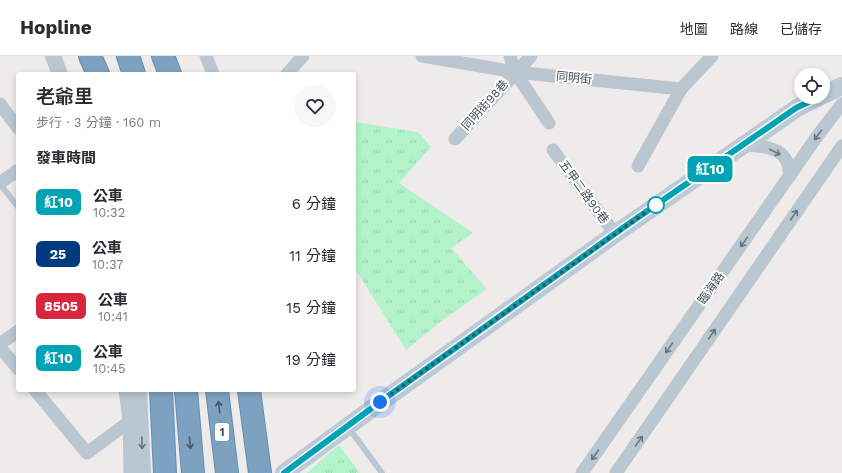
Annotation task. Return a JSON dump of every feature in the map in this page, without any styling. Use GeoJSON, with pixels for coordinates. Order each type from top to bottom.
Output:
{"type":"FeatureCollection","features":[{"type":"Feature","properties":{"kind":"highway"},"geometry":{"type":"LineString","coordinates":[[78,56],[83,72]]}},
{"type":"Feature","properties":{"kind":"highway"},"geometry":{"type":"LineString","coordinates":[[90,56],[97,72]]}},
{"type":"Feature","properties":{"kind":"highway"},"geometry":{"type":"LineString","coordinates":[[128,56],[133,72]]}},
{"type":"Feature","properties":{"kind":"highway"},"geometry":{"type":"LineString","coordinates":[[163,56],[169,72]]}},
{"type":"Feature","properties":{"kind":"highway"},"geometry":{"type":"LineString","coordinates":[[161,392],[165,473]]}},
{"type":"Feature","properties":{"kind":"highway"},"geometry":{"type":"LineString","coordinates":[[186,392],[193,473]]}},
{"type":"Feature","properties":{"kind":"highway","name":"1"},"geometry":{"type":"LineString","coordinates":[[217,392],[227,473]]}},
{"type":"Feature","properties":{"kind":"highway"},"geometry":{"type":"LineString","coordinates":[[249,392],[260,469]]}},
{"type":"Feature","properties":{"kind":"main road"},"geometry":{"type":"LineString","coordinates":[[830,92],[842,86]]}},
{"type":"Feature","properties":{"kind":"main road"},"geometry":{"type":"LineString","coordinates":[[284,473],[615,234],[746,145],[796,108],[804,104]]}},
{"type":"Feature","properties":{"kind":"street"},"geometry":{"type":"LineString","coordinates":[[53,56],[59,72]]}},
{"type":"Feature","properties":{"kind":"street"},"geometry":{"type":"LineString","coordinates":[[206,56],[212,72]]}},
{"type":"Feature","properties":{"kind":"street"},"geometry":{"type":"LineString","coordinates":[[289,72],[303,56]]}},
{"type":"Feature","properties":{"kind":"street","name":"同明街"},"geometry":{"type":"LineString","coordinates":[[422,56],[515,72],[681,89]]}},
{"type":"Feature","properties":{"kind":"street"},"geometry":{"type":"LineString","coordinates":[[510,56],[515,72],[549,123]]}},
{"type":"Feature","properties":{"kind":"street","name":"同明街98巷"},"geometry":{"type":"LineString","coordinates":[[455,139],[531,56]]}},
{"type":"Feature","properties":{"kind":"street"},"geometry":{"type":"LineString","coordinates":[[638,166],[681,89],[712,56]]}},
{"type":"Feature","properties":{"kind":"street"},"geometry":{"type":"LineString","coordinates":[[0,104],[16,125]]}},
{"type":"Feature","properties":{"kind":"street","name":"臨海路"},"geometry":{"type":"LineString","coordinates":[[582,473],[842,104]]}},
{"type":"Feature","properties":{"kind":"street"},"geometry":{"type":"LineString","coordinates":[[746,145],[763,146],[777,151],[786,159],[790,176]]}},
{"type":"Feature","properties":{"kind":"street"},"geometry":{"type":"LineString","coordinates":[[616,473],[842,146]]}},
{"type":"Feature","properties":{"kind":"street","name":"五甲二路90巷"},"geometry":{"type":"LineString","coordinates":[[553,150],[615,234]]}},
{"type":"Feature","properties":{"kind":"street"},"geometry":{"type":"LineString","coordinates":[[0,184],[16,172]]}},
{"type":"Feature","properties":{"kind":"street"},"geometry":{"type":"LineString","coordinates":[[16,333],[0,346],[16,366]]}},
{"type":"Feature","properties":{"kind":"street"},"geometry":{"type":"LineString","coordinates":[[37,392],[87,453],[135,416]]}},
{"type":"Feature","properties":{"kind":"street"},"geometry":{"type":"LineString","coordinates":[[126,392],[135,416],[143,473]]}},
{"type":"Feature","properties":{"kind":"street"},"geometry":{"type":"LineString","coordinates":[[130,473],[130,446],[139,392]]}},
{"type":"Feature","properties":{"kind":"lane"},"geometry":{"type":"LineString","coordinates":[[0,184],[16,205]]}},
{"type":"Feature","properties":{"kind":"lane"},"geometry":{"type":"LineString","coordinates":[[348,426],[382,473]]}},
{"type":"Feature","properties":{"kind":"green space"},"geometry":{"type":"Polygon","coordinates":[[[356,122],[418,132],[431,147],[399,183],[473,233],[451,248],[487,289],[440,322],[406,350],[356,270],[356,122]]]}},
{"type":"Feature","properties":{"kind":"green space"},"geometry":{"type":"Polygon","coordinates":[[[339,445],[360,473],[307,473],[339,445]]]}},
{"type":"Feature","properties":{"kind":"bus line","name":"紅10"},"geometry":{"type":"LineString","coordinates":[[284,473],[380,402],[665,199],[746,145],[796,108],[804,104]]}},
{"type":"Feature","properties":{"kind":"route"},"geometry":{"type":"LineString","coordinates":[[380,402],[656,205]]}}]}
